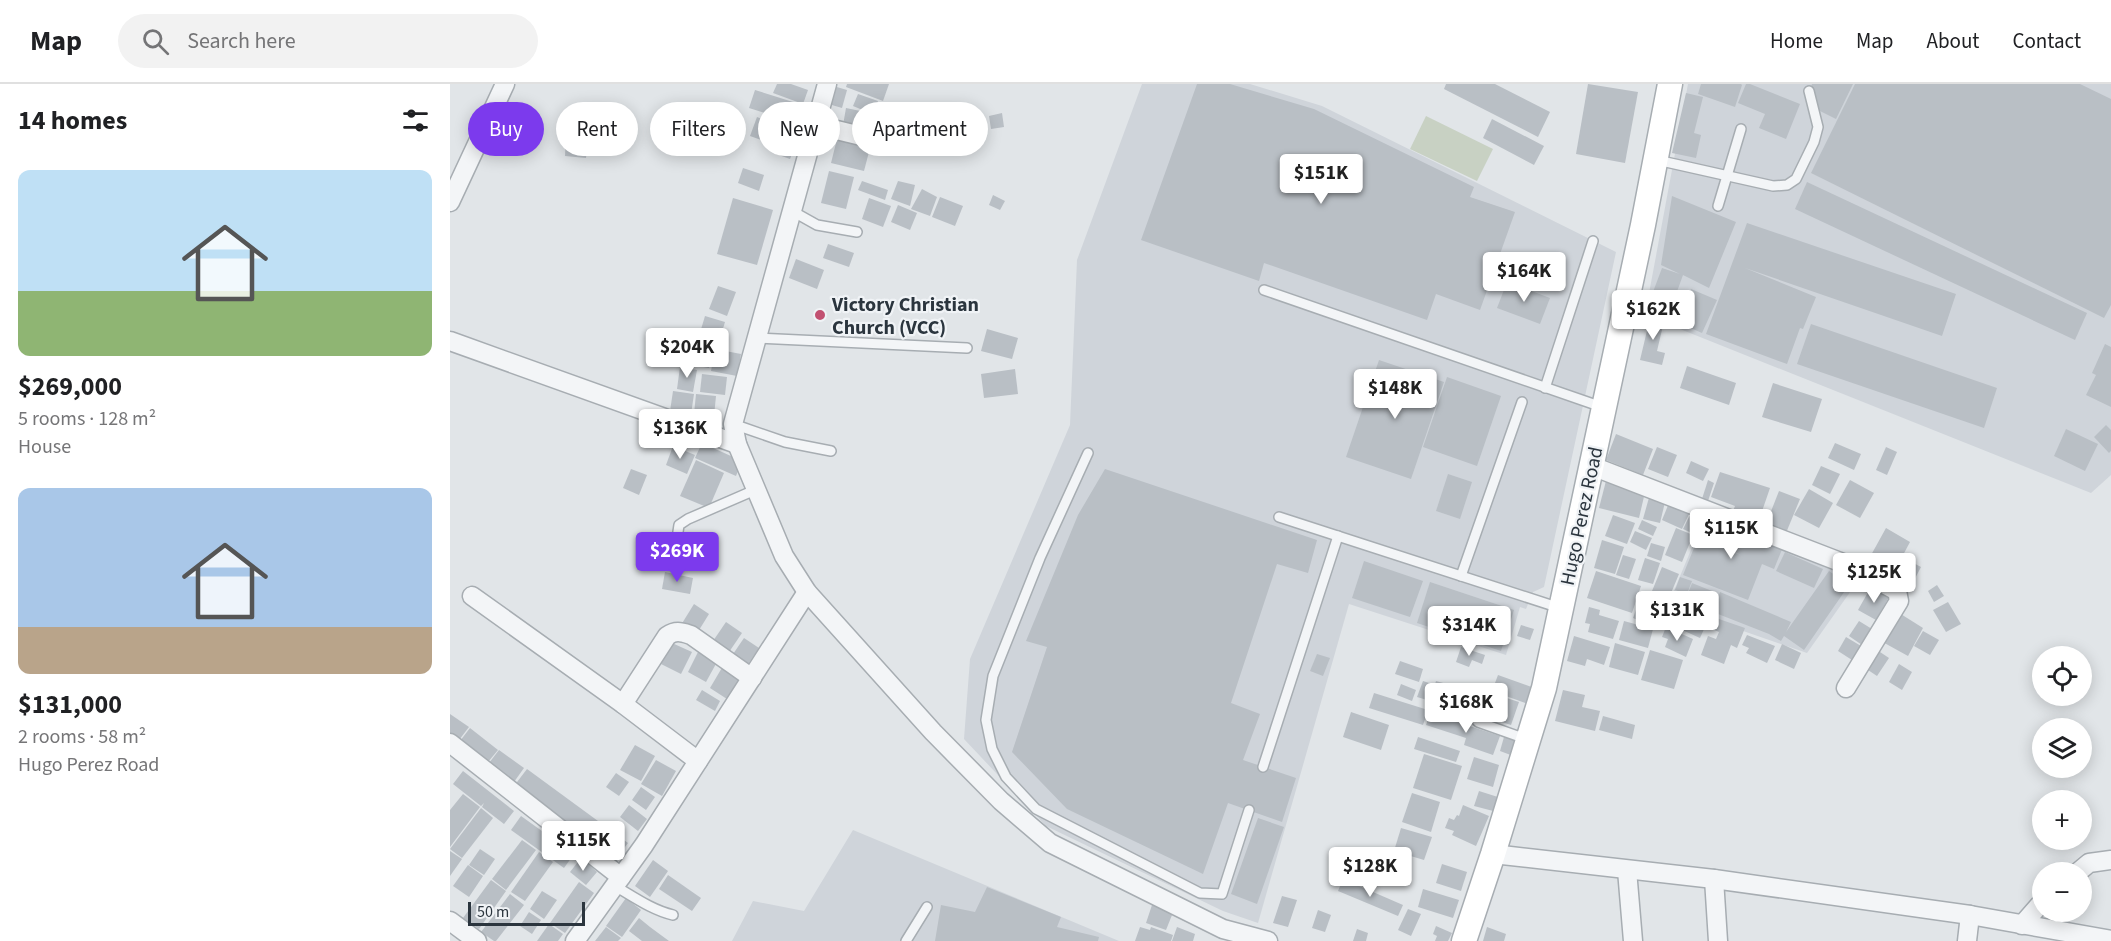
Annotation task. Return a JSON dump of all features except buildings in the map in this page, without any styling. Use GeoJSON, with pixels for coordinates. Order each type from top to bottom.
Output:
{"type":"FeatureCollection","features":[{"type":"Feature","properties":{"kind":"street"},"geometry":{"type":"LineString","coordinates":[[450,202],[505,84]]}},
{"type":"Feature","properties":{"kind":"street"},"geometry":{"type":"LineString","coordinates":[[822,102],[827,84]]}},
{"type":"Feature","properties":{"kind":"street","name":"Hugo Perez Road"},"geometry":{"type":"LineString","coordinates":[[1464,941],[1544,688],[1656,160],[1670,84]]}},
{"type":"Feature","properties":{"kind":"street"},"geometry":{"type":"LineString","coordinates":[[807,156],[733,424],[737,444],[784,556],[807,592],[933,732],[1001,801],[1050,843],[1223,929],[1268,941]]}},
{"type":"Feature","properties":{"kind":"street"},"geometry":{"type":"LineString","coordinates":[[450,341],[737,444]]}},
{"type":"Feature","properties":{"kind":"street"},"geometry":{"type":"LineString","coordinates":[[1592,466],[1848,566],[1897,591],[1899,601],[1846,688]]}},
{"type":"Feature","properties":{"kind":"street"},"geometry":{"type":"LineString","coordinates":[[575,941],[698,762],[807,592]]}},
{"type":"Feature","properties":{"kind":"street"},"geometry":{"type":"LineString","coordinates":[[472,596],[623,704],[698,762]]}},
{"type":"Feature","properties":{"kind":"street"},"geometry":{"type":"LineString","coordinates":[[623,704],[667,636],[681,631],[691,635],[752,678]]}},
{"type":"Feature","properties":{"kind":"street"},"geometry":{"type":"LineString","coordinates":[[450,743],[618,881]]}},
{"type":"Feature","properties":{"kind":"street"},"geometry":{"type":"LineString","coordinates":[[1493,854],[1714,879],[1970,915],[2111,940]]}},
{"type":"Feature","properties":{"kind":"street"},"geometry":{"type":"LineString","coordinates":[[2092,863],[2111,860]]}},
{"type":"Feature","properties":{"kind":"street"},"geometry":{"type":"LineString","coordinates":[[1627,870],[1633,941]]}},
{"type":"Feature","properties":{"kind":"street"},"geometry":{"type":"LineString","coordinates":[[1714,879],[1718,941]]}},
{"type":"Feature","properties":{"kind":"street"},"geometry":{"type":"LineString","coordinates":[[2022,925],[2032,914]]}},
{"type":"Feature","properties":{"kind":"street"},"geometry":{"type":"LineString","coordinates":[[1967,941],[1970,915]]}},
{"type":"Feature","properties":{"kind":"street"},"geometry":{"type":"LineString","coordinates":[[450,921],[477,941]]}},
{"type":"Feature","properties":{"kind":"lane"},"geometry":{"type":"LineString","coordinates":[[1656,160],[1773,186],[1787,185],[1796,179],[1814,142],[1818,127],[1809,91]]}},
{"type":"Feature","properties":{"kind":"lane"},"geometry":{"type":"LineString","coordinates":[[1718,206],[1741,129]]}},
{"type":"Feature","properties":{"kind":"lane"},"geometry":{"type":"LineString","coordinates":[[792,211],[817,225],[857,232]]}},
{"type":"Feature","properties":{"kind":"lane"},"geometry":{"type":"LineString","coordinates":[[1545,388],[1593,241]]}},
{"type":"Feature","properties":{"kind":"lane"},"geometry":{"type":"LineString","coordinates":[[1264,290],[1604,408]]}},
{"type":"Feature","properties":{"kind":"lane"},"geometry":{"type":"LineString","coordinates":[[757,338],[967,348]]}},
{"type":"Feature","properties":{"kind":"lane"},"geometry":{"type":"LineString","coordinates":[[1461,576],[1522,402]]}},
{"type":"Feature","properties":{"kind":"lane"},"geometry":{"type":"LineString","coordinates":[[733,424],[784,442],[831,451]]}},
{"type":"Feature","properties":{"kind":"lane"},"geometry":{"type":"LineString","coordinates":[[1088,453],[1040,558],[993,676],[986,720],[992,748],[1006,777],[1036,809],[1200,893],[1222,894],[1249,810]]}},
{"type":"Feature","properties":{"kind":"lane"},"geometry":{"type":"LineString","coordinates":[[675,552],[679,525],[755,490]]}},
{"type":"Feature","properties":{"kind":"lane"},"geometry":{"type":"LineString","coordinates":[[1279,517],[1562,608]]}},
{"type":"Feature","properties":{"kind":"lane"},"geometry":{"type":"LineString","coordinates":[[1263,767],[1338,536]]}},
{"type":"Feature","properties":{"kind":"lane"},"geometry":{"type":"LineString","coordinates":[[1455,694],[1478,722],[1528,740]]}},
{"type":"Feature","properties":{"kind":"lane"},"geometry":{"type":"LineString","coordinates":[[618,881],[648,906],[674,915]]}},
{"type":"Feature","properties":{"kind":"lane"},"geometry":{"type":"LineString","coordinates":[[906,941],[927,907]]}},
{"type":"Feature","properties":{"kind":"shaded area"},"geometry":{"type":"Polygon","coordinates":[[[1142,84],[1250,84],[1322,106],[1616,252],[1544,587],[1533,592],[1526,609],[1520,607],[1506,655],[1349,604],[1258,923],[1223,911],[1046,826],[964,739],[970,659],[1070,425],[1077,260],[1142,84]]]}},
{"type":"Feature","properties":{"kind":"shaded area"},"geometry":{"type":"Polygon","coordinates":[[[1688,84],[2111,84],[2111,475],[2091,493],[1645,315],[1688,84]]]}},
{"type":"Feature","properties":{"kind":"shaded area"},"geometry":{"type":"Polygon","coordinates":[[[1706,514],[1860,578],[1807,653],[1668,605],[1706,514]]]}},
{"type":"Feature","properties":{"kind":"shaded area"},"geometry":{"type":"Polygon","coordinates":[[[853,830],[1119,941],[732,941],[753,901],[804,911],[853,830]]]}},
{"type":"Feature","properties":{"kind":"green space"},"geometry":{"type":"Polygon","coordinates":[[[1426,116],[1493,149],[1477,181],[1410,149],[1426,116]]]}},
{"type":"Feature","properties":{"kind":"place","name":"Victory Christian Church (VCC)"},"geometry":{"type":"Point","coordinates":[820,315]}}]}
